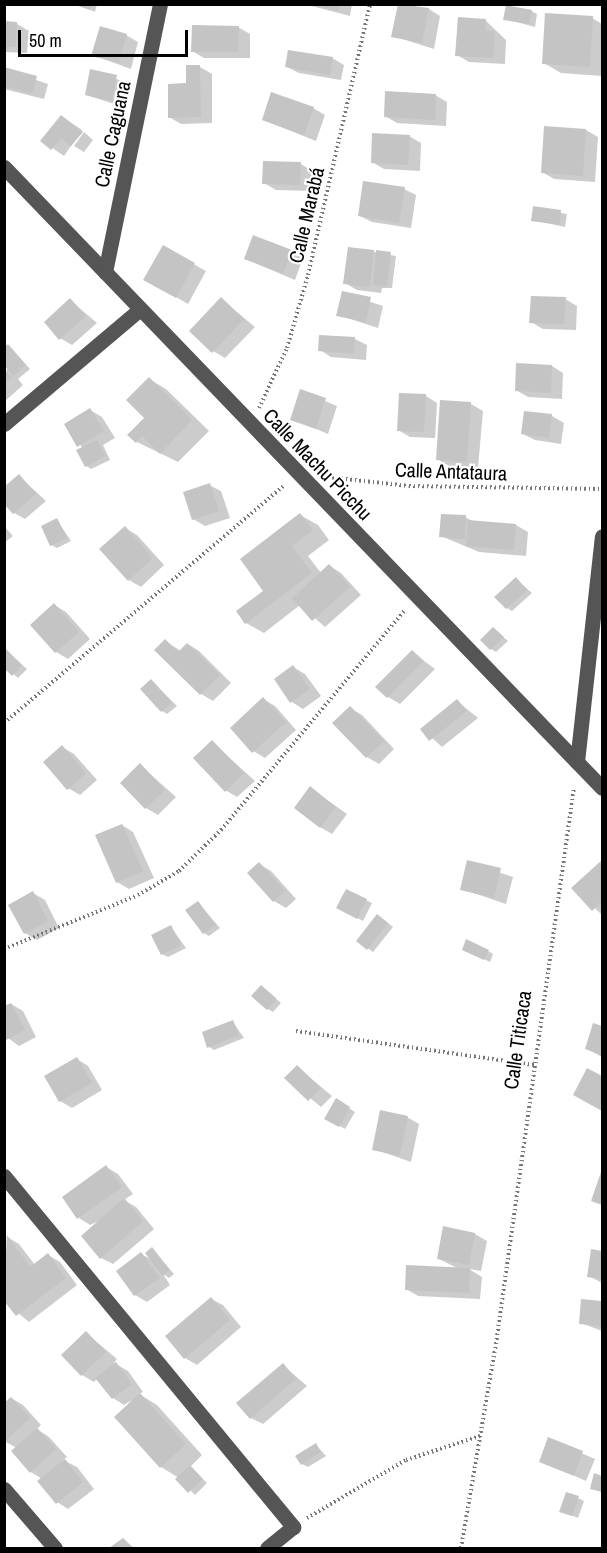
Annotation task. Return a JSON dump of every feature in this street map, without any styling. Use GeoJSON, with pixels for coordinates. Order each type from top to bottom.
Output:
{"type":"FeatureCollection","features":[{"type":"Feature","properties":{"kind":"street","name":"Calle Caguana"},"geometry":{"type":"LineString","coordinates":[[105,272],[160,4]]}},
{"type":"Feature","properties":{"kind":"street","name":"Calle Machu Picchu"},"geometry":{"type":"LineString","coordinates":[[4,167],[603,788]]}},
{"type":"Feature","properties":{"kind":"street"},"geometry":{"type":"LineString","coordinates":[[4,424],[140,309]]}},
{"type":"Feature","properties":{"kind":"street"},"geometry":{"type":"LineString","coordinates":[[577,762],[603,536]]}},
{"type":"Feature","properties":{"kind":"street"},"geometry":{"type":"LineString","coordinates":[[4,1176],[293,1527],[267,1548]]}},
{"type":"Feature","properties":{"kind":"street"},"geometry":{"type":"LineString","coordinates":[[4,1489],[55,1548]]}},
{"type":"Feature","properties":{"kind":"path","name":"Calle Marabá"},"geometry":{"type":"LineString","coordinates":[[252,425],[287,348],[308,275],[370,4]]}},
{"type":"Feature","properties":{"kind":"path","name":"Calle Antataura"},"geometry":{"type":"LineString","coordinates":[[299,474],[409,486],[603,489]]}},
{"type":"Feature","properties":{"kind":"path"},"geometry":{"type":"LineString","coordinates":[[4,723],[299,474]]}},
{"type":"Feature","properties":{"kind":"path"},"geometry":{"type":"LineString","coordinates":[[4,949],[138,895],[179,871],[220,830],[417,596]]}},
{"type":"Feature","properties":{"kind":"path","name":"Calle Titicaca"},"geometry":{"type":"LineString","coordinates":[[461,1548],[480,1436],[535,1065],[577,762]]}},
{"type":"Feature","properties":{"kind":"path"},"geometry":{"type":"LineString","coordinates":[[296,1031],[535,1065]]}},
{"type":"Feature","properties":{"kind":"path"},"geometry":{"type":"LineString","coordinates":[[293,1527],[406,1460],[480,1436]]}},
{"type":"Feature","properties":{"kind":"building"},"geometry":{"type":"Polygon","coordinates":[[[72,4],[91,4],[90,10],[72,4]]]}},
{"type":"Feature","properties":{"kind":"building"},"geometry":{"type":"Polygon","coordinates":[[[312,4],[339,4],[338,11],[312,4]]]}},
{"type":"Feature","properties":{"kind":"building"},"geometry":{"type":"Polygon","coordinates":[[[398,4],[429,8],[422,43],[391,37],[398,4]]]}},
{"type":"Feature","properties":{"kind":"building"},"geometry":{"type":"Polygon","coordinates":[[[506,5],[532,10],[529,24],[503,20],[506,5]]]}},
{"type":"Feature","properties":{"kind":"building"},"geometry":{"type":"Polygon","coordinates":[[[545,13],[593,16],[590,67],[542,64],[545,13]]]}},
{"type":"Feature","properties":{"kind":"building"},"geometry":{"type":"Polygon","coordinates":[[[458,17],[486,19],[485,31],[495,31],[493,58],[455,56],[458,17]]]}},
{"type":"Feature","properties":{"kind":"building"},"geometry":{"type":"Polygon","coordinates":[[[4,21],[17,22],[16,47],[4,47],[4,21]]]}},
{"type":"Feature","properties":{"kind":"building"},"geometry":{"type":"Polygon","coordinates":[[[192,25],[239,26],[238,52],[191,52],[192,25]]]}},
{"type":"Feature","properties":{"kind":"building"},"geometry":{"type":"Polygon","coordinates":[[[100,26],[127,34],[119,63],[91,56],[100,26]]]}},
{"type":"Feature","properties":{"kind":"building"},"geometry":{"type":"Polygon","coordinates":[[[288,50],[333,57],[330,75],[285,67],[288,50]]]}},
{"type":"Feature","properties":{"kind":"building"},"geometry":{"type":"Polygon","coordinates":[[[186,65],[200,65],[201,117],[168,118],[168,84],[186,83],[186,65]]]}},
{"type":"Feature","properties":{"kind":"building"},"geometry":{"type":"Polygon","coordinates":[[[4,67],[37,76],[32,94],[4,86],[4,67]]]}},
{"type":"Feature","properties":{"kind":"building"},"geometry":{"type":"Polygon","coordinates":[[[90,69],[117,75],[112,101],[85,95],[90,69]]]}},
{"type":"Feature","properties":{"kind":"building"},"geometry":{"type":"Polygon","coordinates":[[[385,91],[436,94],[435,120],[384,117],[385,91]]]}},
{"type":"Feature","properties":{"kind":"building"},"geometry":{"type":"Polygon","coordinates":[[[271,92],[314,107],[304,135],[262,120],[271,92]]]}},
{"type":"Feature","properties":{"kind":"building"},"geometry":{"type":"Polygon","coordinates":[[[61,115],[83,132],[71,146],[61,138],[51,150],[40,141],[61,115]]]}},
{"type":"Feature","properties":{"kind":"building"},"geometry":{"type":"Polygon","coordinates":[[[544,126],[586,129],[583,176],[541,173],[544,126]]]}},
{"type":"Feature","properties":{"kind":"building"},"geometry":{"type":"Polygon","coordinates":[[[372,133],[410,135],[408,165],[371,163],[372,133]]]}},
{"type":"Feature","properties":{"kind":"building"},"geometry":{"type":"Polygon","coordinates":[[[263,161],[301,162],[300,185],[262,184],[263,161]]]}},
{"type":"Feature","properties":{"kind":"building"},"geometry":{"type":"Polygon","coordinates":[[[363,181],[405,187],[399,223],[358,216],[363,181]]]}},
{"type":"Feature","properties":{"kind":"building"},"geometry":{"type":"Polygon","coordinates":[[[533,206],[561,210],[560,225],[531,221],[533,206]]]}},
{"type":"Feature","properties":{"kind":"building"},"geometry":{"type":"Polygon","coordinates":[[[253,235],[292,250],[283,274],[244,259],[253,235]]]}},
{"type":"Feature","properties":{"kind":"building"},"geometry":{"type":"Polygon","coordinates":[[[163,245],[195,263],[176,298],[143,280],[163,245]]]}},
{"type":"Feature","properties":{"kind":"building"},"geometry":{"type":"Polygon","coordinates":[[[348,247],[374,250],[370,287],[343,284],[348,247]]]}},
{"type":"Feature","properties":{"kind":"building"},"geometry":{"type":"Polygon","coordinates":[[[376,250],[391,252],[387,286],[373,285],[376,250]]]}},
{"type":"Feature","properties":{"kind":"building"},"geometry":{"type":"Polygon","coordinates":[[[342,291],[371,297],[366,322],[336,316],[342,291]]]}},
{"type":"Feature","properties":{"kind":"building"},"geometry":{"type":"Polygon","coordinates":[[[531,296],[566,297],[564,324],[529,323],[531,296]]]}},
{"type":"Feature","properties":{"kind":"building"},"geometry":{"type":"Polygon","coordinates":[[[221,297],[244,319],[212,353],[189,331],[221,297]]]}},
{"type":"Feature","properties":{"kind":"building"},"geometry":{"type":"Polygon","coordinates":[[[70,298],[86,316],[59,340],[44,322],[70,298]]]}},
{"type":"Feature","properties":{"kind":"building"},"geometry":{"type":"Polygon","coordinates":[[[319,335],[355,337],[354,354],[318,351],[319,335]]]}},
{"type":"Feature","properties":{"kind":"building"},"geometry":{"type":"Polygon","coordinates":[[[8,344],[26,365],[13,376],[4,365],[4,348],[8,344]]]}},
{"type":"Feature","properties":{"kind":"building"},"geometry":{"type":"Polygon","coordinates":[[[516,363],[552,365],[551,393],[515,391],[516,363]]]}},
{"type":"Feature","properties":{"kind":"building"},"geometry":{"type":"Polygon","coordinates":[[[4,369],[12,377],[4,385],[4,369]]]}},
{"type":"Feature","properties":{"kind":"building"},"geometry":{"type":"Polygon","coordinates":[[[149,377],[192,420],[160,454],[142,436],[136,443],[127,435],[144,418],[126,400],[149,377]]]}},
{"type":"Feature","properties":{"kind":"building"},"geometry":{"type":"Polygon","coordinates":[[[300,389],[326,398],[316,429],[290,420],[300,389]]]}},
{"type":"Feature","properties":{"kind":"building"},"geometry":{"type":"Polygon","coordinates":[[[399,393],[426,394],[424,432],[397,431],[399,393]]]}},
{"type":"Feature","properties":{"kind":"building"},"geometry":{"type":"Polygon","coordinates":[[[440,400],[471,402],[467,462],[436,460],[440,400]]]}},
{"type":"Feature","properties":{"kind":"building"},"geometry":{"type":"Polygon","coordinates":[[[90,408],[104,431],[77,447],[64,424],[90,408]]]}},
{"type":"Feature","properties":{"kind":"building"},"geometry":{"type":"Polygon","coordinates":[[[524,411],[552,414],[549,438],[521,434],[524,411]]]}},
{"type":"Feature","properties":{"kind":"building"},"geometry":{"type":"Polygon","coordinates":[[[97,440],[105,456],[85,467],[76,450],[97,440]]]}},
{"type":"Feature","properties":{"kind":"building"},"geometry":{"type":"Polygon","coordinates":[[[19,474],[36,494],[13,514],[4,504],[4,487],[19,474]]]}},
{"type":"Feature","properties":{"kind":"building"},"geometry":{"type":"Polygon","coordinates":[[[210,483],[219,511],[192,520],[183,492],[210,483]]]}},
{"type":"Feature","properties":{"kind":"building"},"geometry":{"type":"Polygon","coordinates":[[[300,513],[313,530],[292,546],[312,573],[245,624],[236,611],[263,591],[240,559],[300,513]]]}},
{"type":"Feature","properties":{"kind":"building"},"geometry":{"type":"Polygon","coordinates":[[[441,514],[466,515],[465,539],[439,537],[441,514]]]}},
{"type":"Feature","properties":{"kind":"building"},"geometry":{"type":"Polygon","coordinates":[[[57,518],[67,538],[50,546],[41,526],[57,518]]]}},
{"type":"Feature","properties":{"kind":"building"},"geometry":{"type":"Polygon","coordinates":[[[468,520],[516,524],[514,550],[466,546],[468,520]]]}},
{"type":"Feature","properties":{"kind":"building"},"geometry":{"type":"Polygon","coordinates":[[[125,526],[153,558],[128,581],[99,549],[125,526]]]}},
{"type":"Feature","properties":{"kind":"building"},"geometry":{"type":"Polygon","coordinates":[[[329,564],[350,587],[312,621],[292,598],[329,564]]]}},
{"type":"Feature","properties":{"kind":"building"},"geometry":{"type":"Polygon","coordinates":[[[516,577],[527,590],[506,609],[494,597],[516,577]]]}},
{"type":"Feature","properties":{"kind":"building"},"geometry":{"type":"Polygon","coordinates":[[[54,603],[79,632],[55,653],[30,625],[54,603]]]}},
{"type":"Feature","properties":{"kind":"building"},"geometry":{"type":"Polygon","coordinates":[[[493,627],[504,637],[490,650],[480,640],[493,627]]]}},
{"type":"Feature","properties":{"kind":"building"},"geometry":{"type":"Polygon","coordinates":[[[165,639],[178,652],[187,643],[220,675],[200,695],[154,650],[165,639]]]}},
{"type":"Feature","properties":{"kind":"building"},"geometry":{"type":"Polygon","coordinates":[[[6,649],[22,665],[12,676],[4,668],[6,649]]]}},
{"type":"Feature","properties":{"kind":"building"},"geometry":{"type":"Polygon","coordinates":[[[412,650],[424,661],[387,698],[375,687],[412,650]]]}},
{"type":"Feature","properties":{"kind":"building"},"geometry":{"type":"Polygon","coordinates":[[[293,665],[310,689],[290,703],[274,679],[293,665]]]}},
{"type":"Feature","properties":{"kind":"building"},"geometry":{"type":"Polygon","coordinates":[[[151,679],[172,702],[161,712],[140,689],[151,679]]]}},
{"type":"Feature","properties":{"kind":"building"},"geometry":{"type":"Polygon","coordinates":[[[263,697],[286,722],[252,753],[230,728],[263,697]]]}},
{"type":"Feature","properties":{"kind":"building"},"geometry":{"type":"Polygon","coordinates":[[[457,699],[467,711],[429,741],[420,729],[457,699]]]}},
{"type":"Feature","properties":{"kind":"building"},"geometry":{"type":"Polygon","coordinates":[[[350,706],[384,741],[366,758],[332,723],[350,706]]]}},
{"type":"Feature","properties":{"kind":"building"},"geometry":{"type":"Polygon","coordinates":[[[212,740],[244,773],[225,792],[193,758],[212,740]]]}},
{"type":"Feature","properties":{"kind":"building"},"geometry":{"type":"Polygon","coordinates":[[[62,745],[86,773],[67,790],[43,762],[62,745]]]}},
{"type":"Feature","properties":{"kind":"building"},"geometry":{"type":"Polygon","coordinates":[[[140,763],[165,790],[145,809],[120,783],[140,763]]]}},
{"type":"Feature","properties":{"kind":"building"},"geometry":{"type":"Polygon","coordinates":[[[310,786],[336,807],[320,828],[294,808],[310,786]]]}},
{"type":"Feature","properties":{"kind":"building"},"geometry":{"type":"Polygon","coordinates":[[[122,824],[143,871],[116,883],[95,835],[122,824]]]}},
{"type":"Feature","properties":{"kind":"building"},"geometry":{"type":"Polygon","coordinates":[[[467,860],[501,868],[494,898],[460,890],[467,860]]]}},
{"type":"Feature","properties":{"kind":"building"},"geometry":{"type":"Polygon","coordinates":[[[602,860],[602,901],[592,911],[571,888],[602,860]]]}},
{"type":"Feature","properties":{"kind":"building"},"geometry":{"type":"Polygon","coordinates":[[[259,862],[285,891],[273,902],[247,873],[259,862]]]}},
{"type":"Feature","properties":{"kind":"building"},"geometry":{"type":"Polygon","coordinates":[[[346,889],[367,899],[357,919],[336,908],[346,889]]]}},
{"type":"Feature","properties":{"kind":"building"},"geometry":{"type":"Polygon","coordinates":[[[33,891],[48,921],[24,934],[8,905],[33,891]]]}},
{"type":"Feature","properties":{"kind":"building"},"geometry":{"type":"Polygon","coordinates":[[[198,901],[216,925],[203,934],[185,910],[198,901]]]}},
{"type":"Feature","properties":{"kind":"building"},"geometry":{"type":"Polygon","coordinates":[[[377,914],[388,923],[367,950],[356,941],[377,914]]]}},
{"type":"Feature","properties":{"kind":"building"},"geometry":{"type":"Polygon","coordinates":[[[171,925],[181,945],[161,955],[151,935],[171,925]]]}},
{"type":"Feature","properties":{"kind":"building"},"geometry":{"type":"Polygon","coordinates":[[[466,939],[489,950],[484,960],[462,950],[466,939]]]}},
{"type":"Feature","properties":{"kind":"building"},"geometry":{"type":"Polygon","coordinates":[[[261,985],[277,999],[267,1010],[251,996],[261,985]]]}},
{"type":"Feature","properties":{"kind":"building"},"geometry":{"type":"Polygon","coordinates":[[[11,1003],[25,1030],[6,1040],[4,1006],[11,1003]]]}},
{"type":"Feature","properties":{"kind":"building"},"geometry":{"type":"Polygon","coordinates":[[[233,1020],[239,1035],[207,1048],[202,1032],[233,1020]]]}},
{"type":"Feature","properties":{"kind":"building"},"geometry":{"type":"Polygon","coordinates":[[[593,1023],[602,1026],[602,1055],[585,1049],[593,1023]]]}},
{"type":"Feature","properties":{"kind":"building"},"geometry":{"type":"Polygon","coordinates":[[[77,1057],[92,1083],[59,1102],[44,1076],[77,1057]]]}},
{"type":"Feature","properties":{"kind":"building"},"geometry":{"type":"Polygon","coordinates":[[[297,1065],[321,1088],[308,1101],[284,1078],[297,1065]]]}},
{"type":"Feature","properties":{"kind":"building"},"geometry":{"type":"Polygon","coordinates":[[[587,1068],[602,1076],[602,1111],[573,1095],[587,1068]]]}},
{"type":"Feature","properties":{"kind":"building"},"geometry":{"type":"Polygon","coordinates":[[[336,1098],[350,1107],[339,1127],[324,1119],[336,1098]]]}},
{"type":"Feature","properties":{"kind":"building"},"geometry":{"type":"Polygon","coordinates":[[[380,1110],[408,1116],[400,1156],[372,1150],[380,1110]]]}},
{"type":"Feature","properties":{"kind":"building"},"geometry":{"type":"Polygon","coordinates":[[[106,1165],[122,1187],[77,1219],[62,1197],[106,1165]]]}},
{"type":"Feature","properties":{"kind":"building"},"geometry":{"type":"Polygon","coordinates":[[[602,1169],[602,1205],[591,1201],[602,1169]]]}},
{"type":"Feature","properties":{"kind":"building"},"geometry":{"type":"Polygon","coordinates":[[[124,1198],[143,1221],[100,1259],[81,1236],[124,1198]]]}},
{"type":"Feature","properties":{"kind":"building"},"geometry":{"type":"Polygon","coordinates":[[[443,1226],[475,1233],[469,1265],[437,1259],[443,1226]]]}},
{"type":"Feature","properties":{"kind":"building"},"geometry":{"type":"Polygon","coordinates":[[[7,1235],[30,1267],[48,1253],[66,1278],[16,1316],[4,1301],[7,1235]]]}},
{"type":"Feature","properties":{"kind":"building"},"geometry":{"type":"Polygon","coordinates":[[[152,1247],[170,1270],[163,1276],[145,1253],[152,1247]]]}},
{"type":"Feature","properties":{"kind":"building"},"geometry":{"type":"Polygon","coordinates":[[[591,1249],[602,1251],[602,1279],[587,1277],[591,1249]]]}},
{"type":"Feature","properties":{"kind":"building"},"geometry":{"type":"Polygon","coordinates":[[[141,1252],[160,1278],[134,1296],[116,1271],[141,1252]]]}},
{"type":"Feature","properties":{"kind":"building"},"geometry":{"type":"Polygon","coordinates":[[[406,1265],[470,1268],[469,1293],[405,1290],[406,1265]]]}},
{"type":"Feature","properties":{"kind":"building"},"geometry":{"type":"Polygon","coordinates":[[[211,1297],[230,1320],[184,1359],[165,1336],[211,1297]]]}},
{"type":"Feature","properties":{"kind":"building"},"geometry":{"type":"Polygon","coordinates":[[[581,1299],[602,1301],[602,1326],[579,1324],[581,1299]]]}},
{"type":"Feature","properties":{"kind":"building"},"geometry":{"type":"Polygon","coordinates":[[[86,1331],[106,1352],[81,1376],[61,1355],[86,1331]]]}},
{"type":"Feature","properties":{"kind":"building"},"geometry":{"type":"Polygon","coordinates":[[[116,1362],[132,1384],[112,1399],[95,1378],[116,1362]]]}},
{"type":"Feature","properties":{"kind":"building"},"geometry":{"type":"Polygon","coordinates":[[[283,1363],[296,1379],[250,1419],[236,1403],[283,1363]]]}},
{"type":"Feature","properties":{"kind":"building"},"geometry":{"type":"Polygon","coordinates":[[[140,1393],[186,1444],[160,1468],[114,1417],[140,1393]]]}},
{"type":"Feature","properties":{"kind":"building"},"geometry":{"type":"Polygon","coordinates":[[[11,1397],[30,1418],[4,1442],[4,1403],[11,1397]]]}},
{"type":"Feature","properties":{"kind":"building"},"geometry":{"type":"Polygon","coordinates":[[[37,1428],[56,1449],[30,1473],[11,1451],[37,1428]]]}},
{"type":"Feature","properties":{"kind":"building"},"geometry":{"type":"Polygon","coordinates":[[[548,1437],[583,1451],[574,1476],[539,1462],[548,1437]]]}},
{"type":"Feature","properties":{"kind":"building"},"geometry":{"type":"Polygon","coordinates":[[[316,1443],[321,1452],[301,1465],[295,1456],[316,1443]]]}},
{"type":"Feature","properties":{"kind":"building"},"geometry":{"type":"Polygon","coordinates":[[[65,1459],[83,1482],[56,1504],[37,1481],[65,1459]]]}},
{"type":"Feature","properties":{"kind":"building"},"geometry":{"type":"Polygon","coordinates":[[[190,1465],[203,1479],[188,1493],[175,1479],[190,1465]]]}},
{"type":"Feature","properties":{"kind":"building"},"geometry":{"type":"Polygon","coordinates":[[[594,1473],[602,1476],[602,1492],[590,1489],[594,1473]]]}},
{"type":"Feature","properties":{"kind":"building"},"geometry":{"type":"Polygon","coordinates":[[[566,1492],[579,1496],[572,1516],[559,1512],[566,1492]]]}},
{"type":"Feature","properties":{"kind":"building"},"geometry":{"type":"Polygon","coordinates":[[[123,1538],[132,1548],[109,1548],[123,1538]]]}}]}
